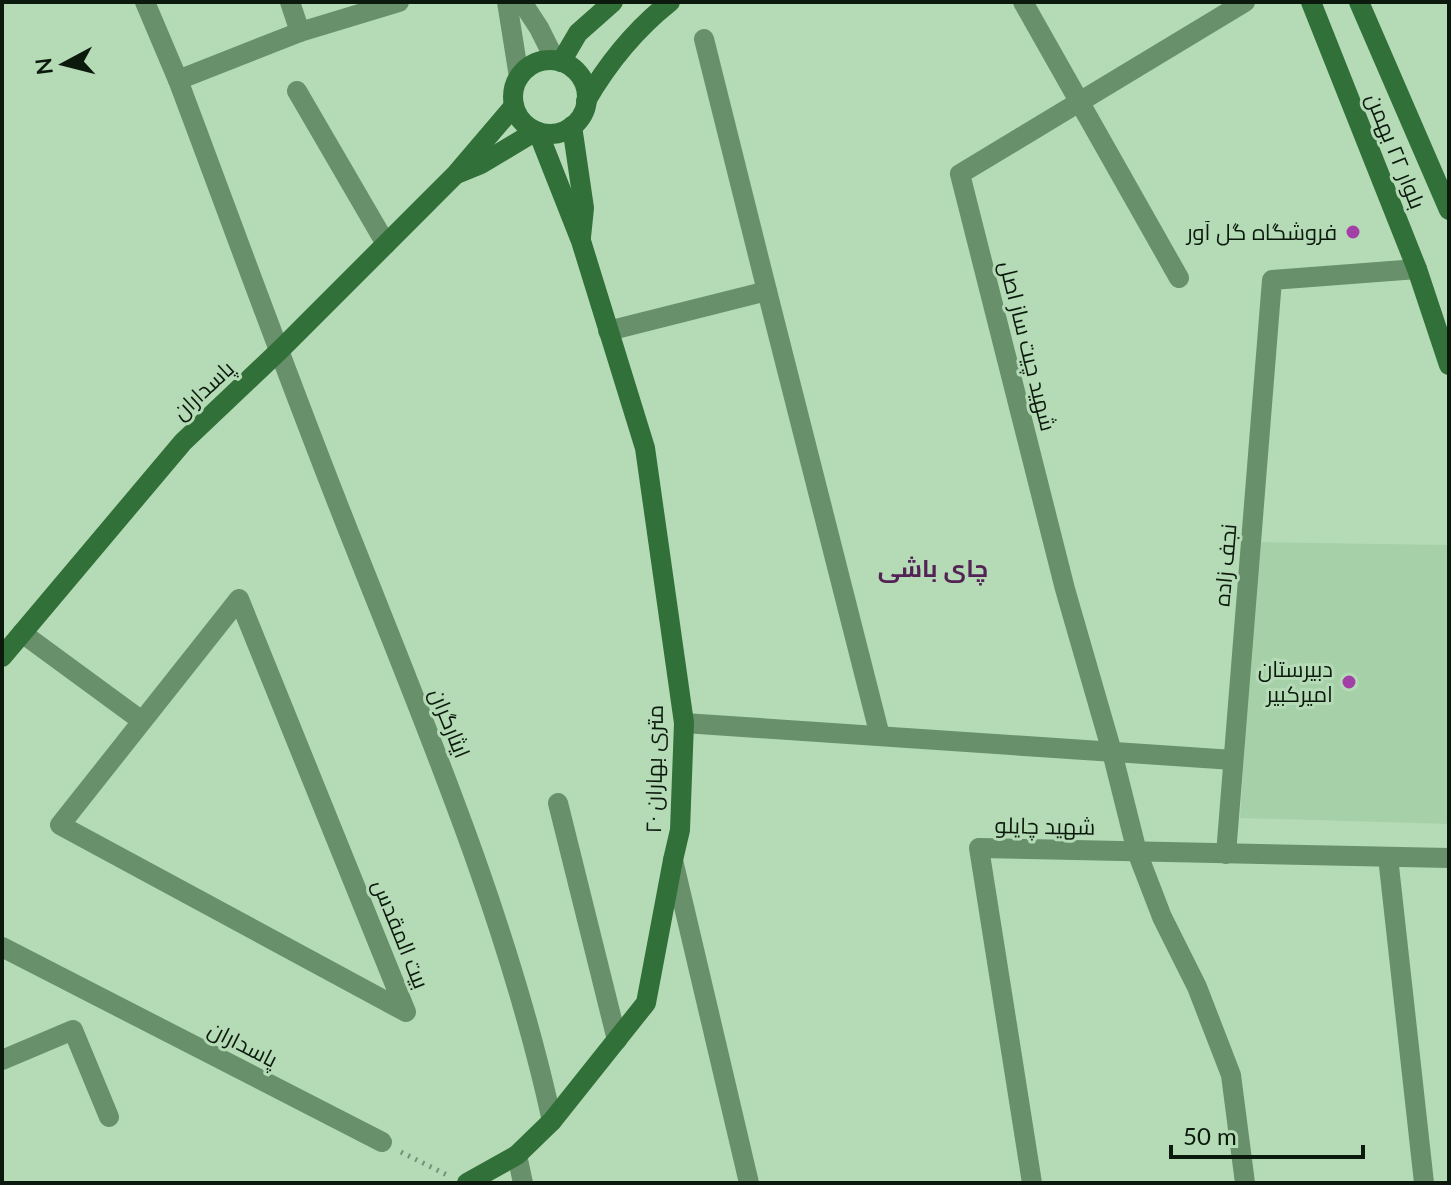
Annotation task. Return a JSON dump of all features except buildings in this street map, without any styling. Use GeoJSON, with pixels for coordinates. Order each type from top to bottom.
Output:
{"type":"FeatureCollection","features":[{"type":"Feature","properties":{"kind":"street","name":"ایثارگران"},"geometry":{"type":"LineString","coordinates":[[145,2],[178,80],[343,517],[466,828],[518,989],[552,1121]]}},
{"type":"Feature","properties":{"kind":"street"},"geometry":{"type":"LineString","coordinates":[[290,2],[300,32]]}},
{"type":"Feature","properties":{"kind":"street"},"geometry":{"type":"LineString","coordinates":[[178,80],[300,32],[399,2]]}},
{"type":"Feature","properties":{"kind":"street"},"geometry":{"type":"LineString","coordinates":[[507,2],[519,77]]}},
{"type":"Feature","properties":{"kind":"street"},"geometry":{"type":"LineString","coordinates":[[522,2],[558,61]]}},
{"type":"Feature","properties":{"kind":"street"},"geometry":{"type":"LineString","coordinates":[[558,61],[578,33],[613,2]]}},
{"type":"Feature","properties":{"kind":"street"},"geometry":{"type":"LineString","coordinates":[[586,101],[584,84],[568,65],[544,60],[526,69],[519,77],[513,96],[519,117],[537,131],[555,133],[572,126],[579,119],[598,81],[626,43],[670,2]]}},
{"type":"Feature","properties":{"kind":"street"},"geometry":{"type":"LineString","coordinates":[[1023,2],[1179,278]]}},
{"type":"Feature","properties":{"kind":"street","name":"شهید چیت ساز اصل"},"geometry":{"type":"LineString","coordinates":[[1245,2],[960,174],[1065,589],[1137,852],[1162,917],[1197,987],[1231,1075],[1245,1183]]}},
{"type":"Feature","properties":{"kind":"street","name":"بلوار ۲۲ بهمن"},"geometry":{"type":"LineString","coordinates":[[1311,2],[1417,269],[1449,365]]}},
{"type":"Feature","properties":{"kind":"street","name":"بلوار ۲۲ بهمن"},"geometry":{"type":"LineString","coordinates":[[1359,2],[1449,210]]}},
{"type":"Feature","properties":{"kind":"street"},"geometry":{"type":"LineString","coordinates":[[704,39],[880,736]]}},
{"type":"Feature","properties":{"kind":"street"},"geometry":{"type":"LineString","coordinates":[[297,91],[386,244]]}},
{"type":"Feature","properties":{"kind":"street","name":"پاسداران"},"geometry":{"type":"LineString","coordinates":[[2,657],[183,442],[456,174],[514,106]]}},
{"type":"Feature","properties":{"kind":"street","name":"۲۰ متری بهاران"},"geometry":{"type":"LineString","coordinates":[[572,126],[584,208],[581,241]]}},
{"type":"Feature","properties":{"kind":"street","name":"پاسداران"},"geometry":{"type":"LineString","coordinates":[[456,174],[481,164],[537,131]]}},
{"type":"Feature","properties":{"kind":"street","name":"۲۰ متری بهاران"},"geometry":{"type":"LineString","coordinates":[[464,1183],[517,1155],[552,1121],[646,1003],[680,830],[684,723],[645,448],[581,241],[537,131]]}},
{"type":"Feature","properties":{"kind":"street","name":"نجف زاده"},"geometry":{"type":"LineString","coordinates":[[1226,854],[1272,280],[1417,269]]}},
{"type":"Feature","properties":{"kind":"street"},"geometry":{"type":"LineString","coordinates":[[608,331],[767,291]]}},
{"type":"Feature","properties":{"kind":"street","name":"بیت المقدس"},"geometry":{"type":"LineString","coordinates":[[239,599],[406,1012],[60,825],[142,721],[239,599]]}},
{"type":"Feature","properties":{"kind":"street"},"geometry":{"type":"LineString","coordinates":[[22,633],[142,721]]}},
{"type":"Feature","properties":{"kind":"street"},"geometry":{"type":"LineString","coordinates":[[684,723],[1233,760]]}},
{"type":"Feature","properties":{"kind":"street"},"geometry":{"type":"LineString","coordinates":[[558,803],[617,1040]]}},
{"type":"Feature","properties":{"kind":"street","name":"شهید چایلو"},"geometry":{"type":"LineString","coordinates":[[1032,1183],[979,848],[1449,858]]}},
{"type":"Feature","properties":{"kind":"street"},"geometry":{"type":"LineString","coordinates":[[1388,857],[1424,1183]]}},
{"type":"Feature","properties":{"kind":"street"},"geometry":{"type":"LineString","coordinates":[[673,860],[749,1183]]}},
{"type":"Feature","properties":{"kind":"street","name":"پاسداران"},"geometry":{"type":"LineString","coordinates":[[2,947],[382,1142]]}},
{"type":"Feature","properties":{"kind":"street"},"geometry":{"type":"LineString","coordinates":[[2,1060],[73,1030],[109,1117]]}},
{"type":"Feature","properties":{"kind":"street"},"geometry":{"type":"LineString","coordinates":[[517,1155],[523,1183]]}},
{"type":"Feature","properties":{"kind":"path"},"geometry":{"type":"LineString","coordinates":[[382,1142],[464,1183]]}},
{"type":"Feature","properties":{"kind":"shaded area","name":"دبیرستان امیرکبیر"},"geometry":{"type":"Polygon","coordinates":[[[1257,542],[1449,545],[1449,824],[1240,818],[1257,542]]]}},
{"type":"Feature","properties":{"kind":"place","name":"فروشگاه گل آور"},"geometry":{"type":"Point","coordinates":[1353,232]}},
{"type":"Feature","properties":{"kind":"place","name":"دبیرستان امیرکبیر"},"geometry":{"type":"Point","coordinates":[1349,682]}},
{"type":"Feature","properties":{"kind":"district","name":"چای باشی"},"geometry":{"type":"Point","coordinates":[933,569]}}]}
